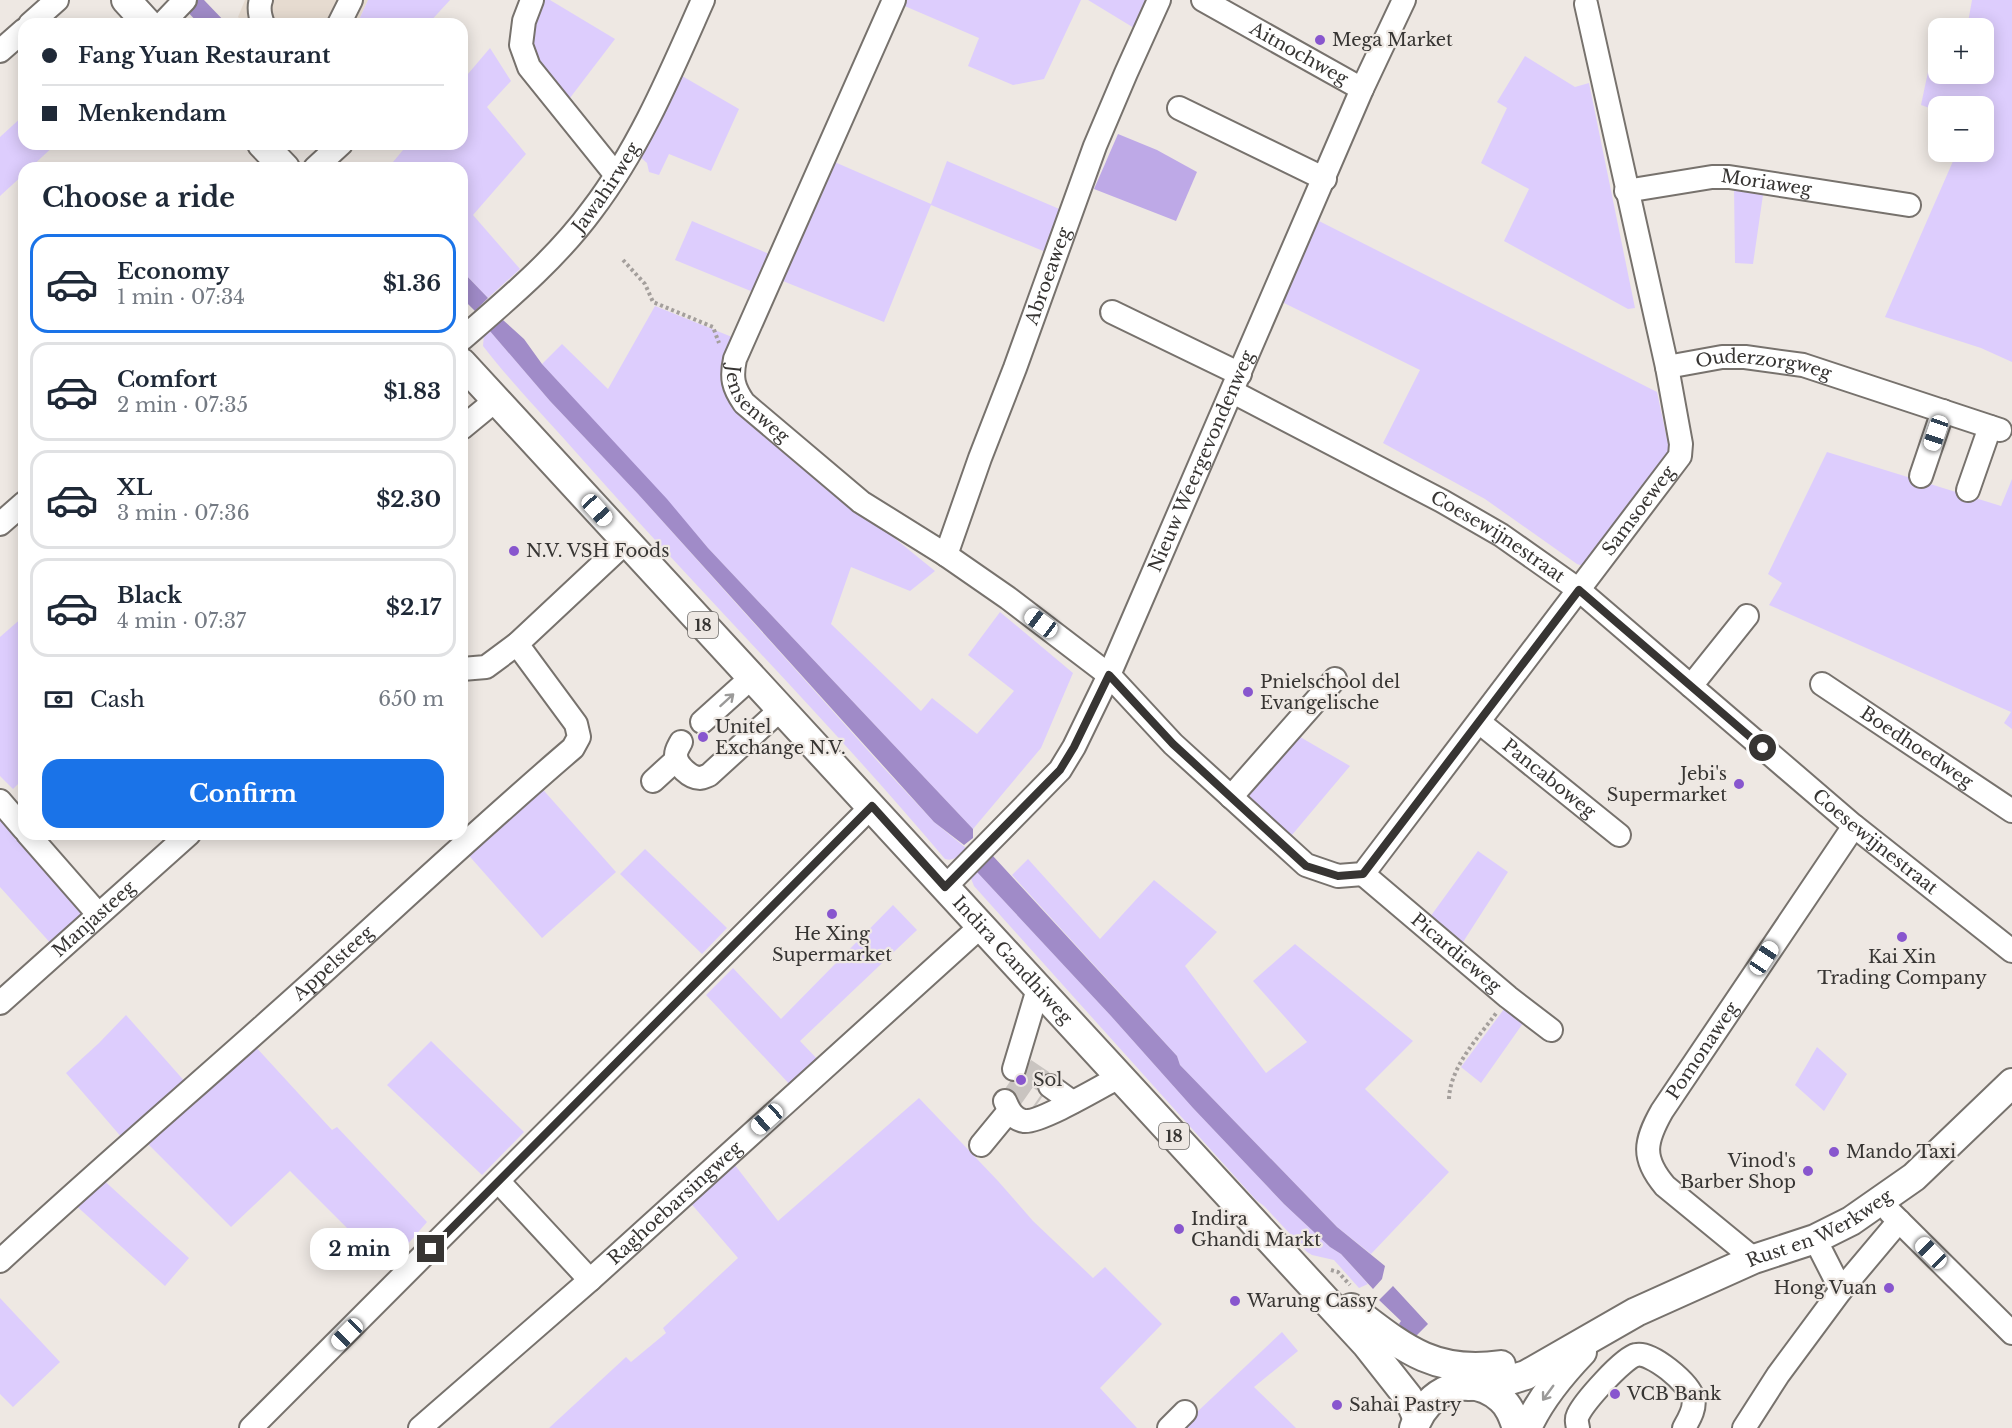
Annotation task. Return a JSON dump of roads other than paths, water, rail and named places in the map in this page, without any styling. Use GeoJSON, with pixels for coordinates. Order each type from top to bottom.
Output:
{"type":"FeatureCollection","features":[{"type":"Feature","properties":{"kind":"main road"},"geometry":{"type":"LineString","coordinates":[[126,0],[167,16]]}},
{"type":"Feature","properties":{"kind":"main road"},"geometry":{"type":"LineString","coordinates":[[268,150],[279,162]]}},
{"type":"Feature","properties":{"kind":"main road","name":"Indira Gandhiweg"},"geometry":{"type":"LineString","coordinates":[[468,370],[872,806],[952,880],[980,927],[1119,1077],[1320,1277],[1330,1305],[1367,1345],[1408,1397],[1411,1424]]}},
{"type":"Feature","properties":{"kind":"main road","name":"Rust en Werkweg"},"geometry":{"type":"LineString","coordinates":[[1462,1387],[1500,1383],[1526,1375],[1636,1312],[1754,1259],[1815,1239],[1851,1221],[1914,1177],[2010,1091]]}},
{"type":"Feature","properties":{"kind":"main road"},"geometry":{"type":"LineString","coordinates":[[1320,1277],[1333,1294],[1404,1348],[1440,1363],[1486,1367],[1514,1363],[1548,1350],[1590,1323],[1607,1319],[1611,1327]]}},
{"type":"Feature","properties":{"kind":"main road"},"geometry":{"type":"LineString","coordinates":[[1330,1305],[1344,1337],[1377,1376],[1411,1424],[1434,1396],[1450,1388],[1462,1387]]}},
{"type":"Feature","properties":{"kind":"main road","name":"Rust en Werkweg"},"geometry":{"type":"LineString","coordinates":[[1527,1428],[1544,1397],[1562,1373],[1611,1327]]}},
{"type":"Feature","properties":{"kind":"main road","name":"Indira Gandhiweg"},"geometry":{"type":"LineString","coordinates":[[1367,1345],[1407,1370],[1462,1387],[1486,1390],[1501,1399],[1512,1413],[1517,1428]]}},
{"type":"Feature","properties":{"kind":"street"},"geometry":{"type":"LineString","coordinates":[[37,18],[57,0]]}},
{"type":"Feature","properties":{"kind":"street"},"geometry":{"type":"LineString","coordinates":[[260,18],[259,4],[261,0]]}},
{"type":"Feature","properties":{"kind":"street"},"geometry":{"type":"LineString","coordinates":[[342,18],[351,0]]}},
{"type":"Feature","properties":{"kind":"street"},"geometry":{"type":"LineString","coordinates":[[532,0],[524,21],[521,45],[529,68],[616,175]]}},
{"type":"Feature","properties":{"kind":"street","name":"Jawahirweg"},"geometry":{"type":"LineString","coordinates":[[468,334],[531,278],[592,212],[624,164],[677,60],[703,0]]}},
{"type":"Feature","properties":{"kind":"street","name":"Jensenweg"},"geometry":{"type":"LineString","coordinates":[[894,0],[735,359],[732,383],[744,403],[861,502],[946,555],[1008,598],[1109,675]]}},
{"type":"Feature","properties":{"kind":"street","name":"Abroeaweg"},"geometry":{"type":"LineString","coordinates":[[946,555],[1095,146],[1160,0]]}},
{"type":"Feature","properties":{"kind":"street","name":"Aitnochweg"},"geometry":{"type":"LineString","coordinates":[[1203,0],[1362,89]]}},
{"type":"Feature","properties":{"kind":"street","name":"Nieuw Weergevondenweg"},"geometry":{"type":"LineString","coordinates":[[952,880],[1060,770],[1074,747],[1109,675],[1362,89],[1404,0]]}},
{"type":"Feature","properties":{"kind":"street","name":"Samsoeweg"},"geometry":{"type":"LineString","coordinates":[[1363,874],[1680,456],[1681,444],[1667,367],[1586,4]]}},
{"type":"Feature","properties":{"kind":"street"},"geometry":{"type":"LineString","coordinates":[[0,51],[18,35]]}},
{"type":"Feature","properties":{"kind":"street"},"geometry":{"type":"LineString","coordinates":[[1179,108],[1324,178]]}},
{"type":"Feature","properties":{"kind":"street"},"geometry":{"type":"LineString","coordinates":[[321,162],[334,150]]}},
{"type":"Feature","properties":{"kind":"street","name":"Moriaweg"},"geometry":{"type":"LineString","coordinates":[[1626,191],[1712,177],[1729,177],[1909,205]]}},
{"type":"Feature","properties":{"kind":"street","name":"Coesewijnestraat"},"geometry":{"type":"LineString","coordinates":[[1112,312],[1501,535],[1579,590],[1854,826],[2012,951]]}},
{"type":"Feature","properties":{"kind":"street","name":"Ouderzorgweg"},"geometry":{"type":"LineString","coordinates":[[1667,367],[1703,359],[1745,357],[1803,365],[1995,428],[1968,490]]}},
{"type":"Feature","properties":{"kind":"street"},"geometry":{"type":"LineString","coordinates":[[468,423],[496,400]]}},
{"type":"Feature","properties":{"kind":"street"},"geometry":{"type":"LineString","coordinates":[[1921,476],[1943,411]]}},
{"type":"Feature","properties":{"kind":"street"},"geometry":{"type":"LineString","coordinates":[[0,524],[18,508]]}},
{"type":"Feature","properties":{"kind":"street"},"geometry":{"type":"LineString","coordinates":[[468,669],[486,668],[518,644],[626,542]]}},
{"type":"Feature","properties":{"kind":"street"},"geometry":{"type":"LineString","coordinates":[[1691,686],[1747,616]]}},
{"type":"Feature","properties":{"kind":"street","name":"Appelsteeg"},"geometry":{"type":"LineString","coordinates":[[468,839],[573,748],[579,737],[576,724],[518,644]]}},
{"type":"Feature","properties":{"kind":"street"},"geometry":{"type":"LineString","coordinates":[[1109,675],[1173,744],[1306,866],[1338,876],[1363,874]]}},
{"type":"Feature","properties":{"kind":"street"},"geometry":{"type":"LineString","coordinates":[[702,722],[752,677]]}},
{"type":"Feature","properties":{"kind":"street"},"geometry":{"type":"LineString","coordinates":[[1232,797],[1335,679]]}},
{"type":"Feature","properties":{"kind":"street","name":"Boedhoedweg"},"geometry":{"type":"LineString","coordinates":[[1822,684],[2012,811]]}},
{"type":"Feature","properties":{"kind":"street"},"geometry":{"type":"LineString","coordinates":[[652,781],[679,751],[689,775],[699,778],[709,775],[782,709]]}},
{"type":"Feature","properties":{"kind":"street","name":"Pancaboweg"},"geometry":{"type":"LineString","coordinates":[[1479,722],[1619,835]]}},
{"type":"Feature","properties":{"kind":"street"},"geometry":{"type":"LineString","coordinates":[[0,782],[0,791]]}},
{"type":"Feature","properties":{"kind":"street"},"geometry":{"type":"LineString","coordinates":[[0,801],[18,822]]}},
{"type":"Feature","properties":{"kind":"street"},"geometry":{"type":"LineString","coordinates":[[251,1428],[872,806]]}},
{"type":"Feature","properties":{"kind":"street","name":"Pomonaweg"},"geometry":{"type":"LineString","coordinates":[[1754,1259],[1665,1186],[1654,1174],[1648,1159],[1648,1142],[1653,1126],[1662,1110],[1854,826]]}},
{"type":"Feature","properties":{"kind":"street"},"geometry":{"type":"LineString","coordinates":[[33,840],[98,914]]}},
{"type":"Feature","properties":{"kind":"street","name":"Manjasteeg"},"geometry":{"type":"LineString","coordinates":[[0,1003],[182,840]]}},
{"type":"Feature","properties":{"kind":"street","name":"Appelsteeg"},"geometry":{"type":"LineString","coordinates":[[0,1261],[86,1181],[352,947],[466,840]]}},
{"type":"Feature","properties":{"kind":"street","name":"Picardieweg"},"geometry":{"type":"LineString","coordinates":[[1363,874],[1508,997],[1551,1030]]}},
{"type":"Feature","properties":{"kind":"street","name":"Raghoebarsingweg"},"geometry":{"type":"LineString","coordinates":[[420,1428],[590,1280],[980,927]]}},
{"type":"Feature","properties":{"kind":"street"},"geometry":{"type":"LineString","coordinates":[[1018,1067],[1038,989]]}},
{"type":"Feature","properties":{"kind":"street"},"geometry":{"type":"LineString","coordinates":[[981,1145],[1007,1106],[1016,1118],[1032,1120],[1046,1100],[1072,1102],[1119,1077]]}},
{"type":"Feature","properties":{"kind":"street"},"geometry":{"type":"LineString","coordinates":[[499,1182],[590,1280]]}},
{"type":"Feature","properties":{"kind":"street"},"geometry":{"type":"LineString","coordinates":[[1880,1201],[2012,1333]]}},
{"type":"Feature","properties":{"kind":"street"},"geometry":{"type":"LineString","coordinates":[[1744,1428],[1778,1375],[1840,1290],[1899,1221]]}},
{"type":"Feature","properties":{"kind":"street"},"geometry":{"type":"LineString","coordinates":[[1815,1239],[1840,1290]]}},
{"type":"Feature","properties":{"kind":"street"},"geometry":{"type":"LineString","coordinates":[[1578,1428],[1576,1418],[1586,1400],[1627,1360],[1637,1355],[1649,1356],[1676,1375],[1688,1388],[1694,1398],[1693,1410],[1684,1428]]}},
{"type":"Feature","properties":{"kind":"tunnel"},"geometry":{"type":"LineString","coordinates":[[1025,1069],[1050,1086]]}},
{"type":"Feature","properties":{"kind":"tunnel"},"geometry":{"type":"LineString","coordinates":[[1009,1083],[1038,1103]]}},
{"type":"Feature","properties":{"kind":"place","name":"Mega Market"},"geometry":{"type":"Point","coordinates":[1320,40]}},
{"type":"Feature","properties":{"kind":"place","name":"N.V. VSH Foods"},"geometry":{"type":"Point","coordinates":[514,551]}},
{"type":"Feature","properties":{"kind":"place","name":"Pnielschool del Evangelische"},"geometry":{"type":"Point","coordinates":[1248,692]}},
{"type":"Feature","properties":{"kind":"place","name":"Unitel Exchange N.V."},"geometry":{"type":"Point","coordinates":[703,737]}},
{"type":"Feature","properties":{"kind":"place","name":"Jebi's Supermarket"},"geometry":{"type":"Point","coordinates":[1739,784]}},
{"type":"Feature","properties":{"kind":"place","name":"He Xing Supermarket"},"geometry":{"type":"Point","coordinates":[832,914]}},
{"type":"Feature","properties":{"kind":"place","name":"Kai Xin Trading Company"},"geometry":{"type":"Point","coordinates":[1902,937]}},
{"type":"Feature","properties":{"kind":"place","name":"Sol"},"geometry":{"type":"Point","coordinates":[1021,1080]}},
{"type":"Feature","properties":{"kind":"place","name":"Mando Taxi"},"geometry":{"type":"Point","coordinates":[1834,1152]}},
{"type":"Feature","properties":{"kind":"place","name":"Vinod's Barber Shop"},"geometry":{"type":"Point","coordinates":[1808,1171]}},
{"type":"Feature","properties":{"kind":"place","name":"Indira Ghandi Markt"},"geometry":{"type":"Point","coordinates":[1179,1229]}},
{"type":"Feature","properties":{"kind":"place","name":"Hong Vuan"},"geometry":{"type":"Point","coordinates":[1889,1288]}},
{"type":"Feature","properties":{"kind":"place","name":"Warung Cassy"},"geometry":{"type":"Point","coordinates":[1235,1301]}},
{"type":"Feature","properties":{"kind":"place","name":"VCB Bank"},"geometry":{"type":"Point","coordinates":[1615,1394]}},
{"type":"Feature","properties":{"kind":"place","name":"Sahai Pastry"},"geometry":{"type":"Point","coordinates":[1337,1405]}}]}
